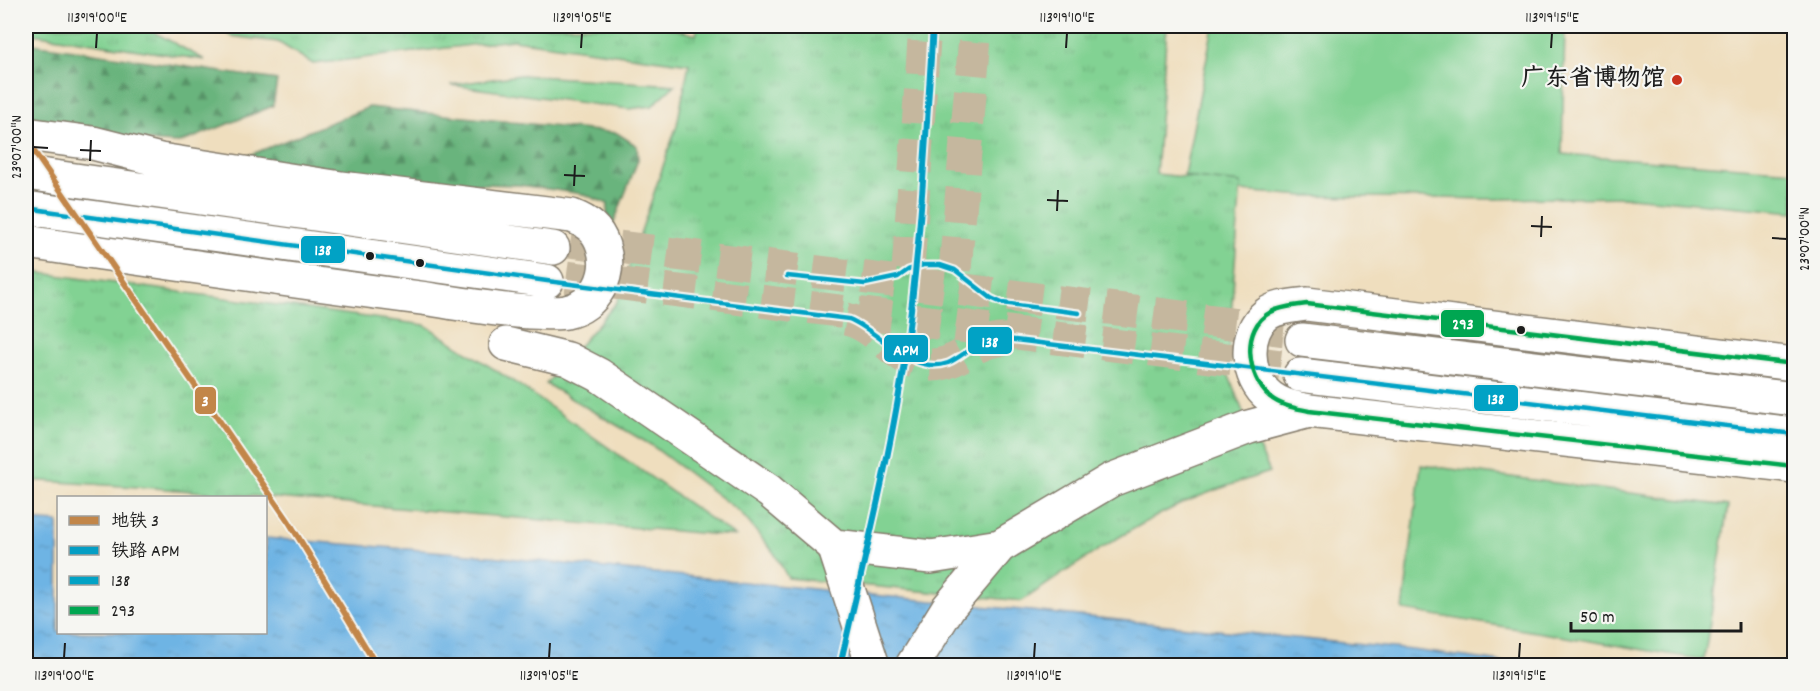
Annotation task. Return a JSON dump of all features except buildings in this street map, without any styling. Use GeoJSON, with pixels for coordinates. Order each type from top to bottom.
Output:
{"type":"FeatureCollection","features":[{"type":"Feature","properties":{"kind":"main road"},"geometry":{"type":"LineString","coordinates":[[26,134],[93,143],[160,160],[341,188],[572,216],[587,223],[597,233],[603,244],[606,260],[605,276],[599,289],[590,300],[578,308],[549,313],[409,297],[26,242]]}},
{"type":"Feature","properties":{"kind":"main road"},"geometry":{"type":"LineString","coordinates":[[26,174],[553,248]]}},
{"type":"Feature","properties":{"kind":"main road"},"geometry":{"type":"LineString","coordinates":[[26,208],[547,281]]}},
{"type":"Feature","properties":{"kind":"main road"},"geometry":{"type":"LineString","coordinates":[[1794,364],[1307,304],[1282,307],[1267,314],[1258,324],[1250,342],[1257,383],[1268,396],[1282,405],[1309,411],[1794,466]]}},
{"type":"Feature","properties":{"kind":"main road"},"geometry":{"type":"LineString","coordinates":[[1302,340],[1794,399]]}},
{"type":"Feature","properties":{"kind":"main road"},"geometry":{"type":"LineString","coordinates":[[506,344],[568,359],[599,375],[768,491],[834,546],[873,666]]}},
{"type":"Feature","properties":{"kind":"main road"},"geometry":{"type":"LineString","coordinates":[[1300,375],[1794,434]]}},
{"type":"Feature","properties":{"kind":"main road"},"geometry":{"type":"LineString","coordinates":[[912,666],[948,608],[999,546],[1111,480],[1249,428],[1309,411]]}},
{"type":"Feature","properties":{"kind":"main road"},"geometry":{"type":"LineString","coordinates":[[834,546],[931,557],[999,546]]}},
{"type":"Feature","properties":{"kind":"green space"},"geometry":{"type":"Polygon","coordinates":[[[26,26],[143,26],[205,60],[26,33],[26,26]]]}},
{"type":"Feature","properties":{"kind":"green space"},"geometry":{"type":"Polygon","coordinates":[[[221,26],[664,26],[696,35],[698,26],[1167,26],[1156,174],[1241,183],[1227,371],[1270,472],[1202,495],[1158,515],[1099,550],[1022,601],[788,578],[774,553],[741,513],[651,445],[546,384],[617,302],[677,125],[689,64],[513,40],[313,64],[278,42],[230,36],[221,26]]]}},
{"type":"Feature","properties":{"kind":"green space"},"geometry":{"type":"Polygon","coordinates":[[[1213,26],[1565,26],[1562,154],[1794,171],[1794,212],[1630,197],[1496,199],[1305,196],[1240,191],[1184,175],[1213,26]]]}},
{"type":"Feature","properties":{"kind":"green space"},"geometry":{"type":"Polygon","coordinates":[[[26,43],[277,80],[273,106],[180,143],[158,142],[26,122],[26,43]]]}},
{"type":"Feature","properties":{"kind":"green space"},"geometry":{"type":"Polygon","coordinates":[[[520,75],[675,85],[652,106],[629,109],[451,85],[520,75]]]}},
{"type":"Feature","properties":{"kind":"green space"},"geometry":{"type":"Polygon","coordinates":[[[369,107],[617,133],[637,146],[638,160],[611,230],[607,213],[608,204],[583,194],[519,185],[443,183],[240,159],[369,107]]]}},
{"type":"Feature","properties":{"kind":"green space"},"geometry":{"type":"Polygon","coordinates":[[[26,271],[425,325],[519,385],[735,536],[267,496],[26,480],[26,271]]]}},
{"type":"Feature","properties":{"kind":"green space"},"geometry":{"type":"Polygon","coordinates":[[[1421,465],[1728,506],[1704,660],[1403,610],[1421,465]]]}},
{"type":"Feature","properties":{"kind":"water"},"geometry":{"type":"Polygon","coordinates":[[[26,520],[57,522],[57,634],[267,634],[267,538],[460,553],[1413,650],[1524,665],[26,665],[26,520]]]}},
{"type":"Feature","properties":{"kind":"tunnel"},"geometry":{"type":"LineString","coordinates":[[908,270],[925,26]]}},
{"type":"Feature","properties":{"kind":"tunnel"},"geometry":{"type":"LineString","coordinates":[[955,270],[976,26]]}},
{"type":"Feature","properties":{"kind":"tunnel"},"geometry":{"type":"LineString","coordinates":[[522,235],[1334,336]]}},
{"type":"Feature","properties":{"kind":"tunnel"},"geometry":{"type":"LineString","coordinates":[[518,271],[1330,372]]}},
{"type":"Feature","properties":{"kind":"tunnel"},"geometry":{"type":"LineString","coordinates":[[846,319],[869,329],[906,358],[929,365],[950,361],[987,342],[1011,340]]}},
{"type":"Feature","properties":{"kind":"metro line","name":"3"},"geometry":{"type":"LineString","coordinates":[[26,140],[289,522],[377,666]]}},
{"type":"Feature","properties":{"kind":"rail line","name":"APM"},"geometry":{"type":"LineString","coordinates":[[840,666],[885,468],[906,349],[919,228],[933,26]]}},
{"type":"Feature","properties":{"kind":"transit line","name":"138"},"geometry":{"type":"LineString","coordinates":[[26,208],[547,281],[849,319],[909,358],[934,365],[948,363],[972,348],[998,338],[1794,434]]}},
{"type":"Feature","properties":{"kind":"transit line","name":"138"},"geometry":{"type":"LineString","coordinates":[[787,276],[865,284],[898,277],[908,270],[923,265],[940,265],[955,270],[991,298],[1002,303],[1079,313]]}},
{"type":"Feature","properties":{"kind":"transit line","name":"293"},"geometry":{"type":"LineString","coordinates":[[1794,364],[1307,304],[1280,308],[1261,319],[1251,341],[1250,353],[1256,378],[1262,388],[1274,400],[1294,408],[1794,466]]}},
{"type":"Feature","properties":{"kind":"place","name":"广东省博物馆"},"geometry":{"type":"Point","coordinates":[1677,80]}}]}
